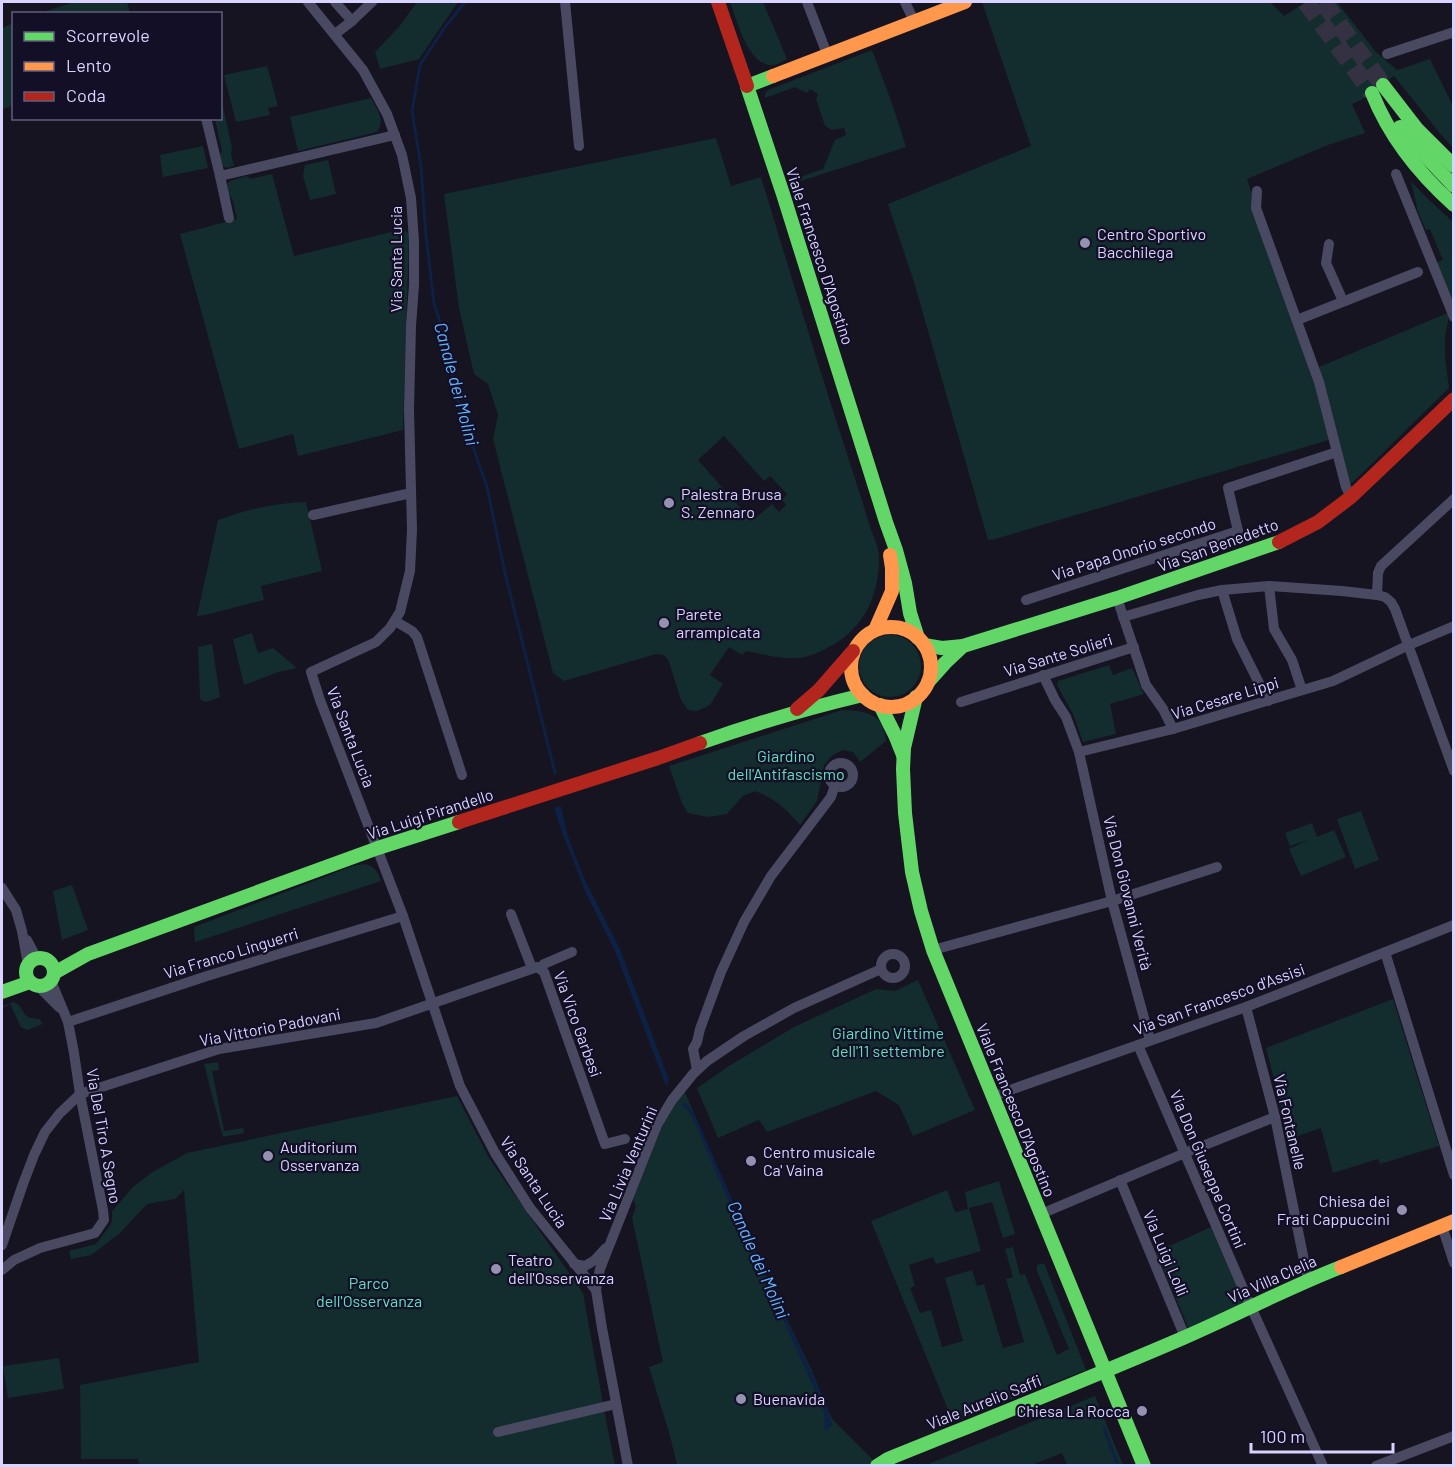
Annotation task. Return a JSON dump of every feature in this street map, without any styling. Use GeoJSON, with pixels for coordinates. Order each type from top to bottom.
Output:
{"type":"FeatureCollection","features":[{"type":"Feature","properties":{"kind":"main road","name":"Viale Francesco D'Agostino"},"geometry":{"type":"LineString","coordinates":[[718,2],[808,272],[896,550],[905,583],[909,613],[930,663],[927,682],[916,697],[903,755],[904,819],[913,884],[922,919],[1144,1466]]}},
{"type":"Feature","properties":{"kind":"main road"},"geometry":{"type":"LineString","coordinates":[[747,86],[964,2]]}},
{"type":"Feature","properties":{"kind":"main road"},"geometry":{"type":"LineString","coordinates":[[1377,89],[1454,166]]}},
{"type":"Feature","properties":{"kind":"main road"},"geometry":{"type":"LineString","coordinates":[[1377,89],[1412,142],[1454,186]]}},
{"type":"Feature","properties":{"kind":"main road"},"geometry":{"type":"LineString","coordinates":[[1377,89],[1378,111],[1389,130],[1434,188],[1454,205]]}},
{"type":"Feature","properties":{"kind":"main road","name":"Via San Benedetto"},"geometry":{"type":"LineString","coordinates":[[921,642],[942,648],[963,646],[1117,598],[1283,541],[1318,522],[1351,497],[1449,403],[1454,391]]}},
{"type":"Feature","properties":{"kind":"main road","name":"Viale Francesco D'Agostino"},"geometry":{"type":"LineString","coordinates":[[857,646],[875,630],[892,591],[892,568],[886,522]]}},
{"type":"Feature","properties":{"kind":"main road"},"geometry":{"type":"LineString","coordinates":[[892,591],[905,583]]}},
{"type":"Feature","properties":{"kind":"main road"},"geometry":{"type":"LineString","coordinates":[[875,630],[893,627],[910,632],[921,642]]}},
{"type":"Feature","properties":{"kind":"main road"},"geometry":{"type":"LineString","coordinates":[[857,646],[851,663],[851,672],[857,688],[863,695],[871,701],[890,707],[899,706],[916,697]]}},
{"type":"Feature","properties":{"kind":"main road","name":"Via Luigi Pirandello"},"geometry":{"type":"LineString","coordinates":[[786,715],[814,694],[857,646]]}},
{"type":"Feature","properties":{"kind":"main road","name":"Via San Benedetto"},"geometry":{"type":"LineString","coordinates":[[927,682],[963,646]]}},
{"type":"Feature","properties":{"kind":"main road","name":"Via Luigi Pirandello"},"geometry":{"type":"LineString","coordinates":[[2,991],[39,973],[88,954],[378,848],[786,715],[863,695]]}},
{"type":"Feature","properties":{"kind":"main road","name":"Viale Francesco D'Agostino"},"geometry":{"type":"LineString","coordinates":[[880,705],[903,755]]}},
{"type":"Feature","properties":{"kind":"main road","name":"Via Villa Clelia"},"geometry":{"type":"LineString","coordinates":[[1105,1371],[1308,1280],[1448,1223]]}},
{"type":"Feature","properties":{"kind":"main road","name":"Viale Aurelio Saffi"},"geometry":{"type":"LineString","coordinates":[[877,1466],[888,1459],[1105,1371]]}},
{"type":"Feature","properties":{"kind":"street","name":"Via Santa Lucia"},"geometry":{"type":"LineString","coordinates":[[308,2],[363,70],[387,114],[402,154],[411,198],[414,241],[409,409],[412,530],[410,571],[403,602],[395,621],[376,642],[311,672],[403,916],[460,1086],[495,1153],[530,1208],[596,1290]]}},
{"type":"Feature","properties":{"kind":"street"},"geometry":{"type":"LineString","coordinates":[[335,2],[352,21]]}},
{"type":"Feature","properties":{"kind":"street"},"geometry":{"type":"LineString","coordinates":[[335,33],[372,2]]}},
{"type":"Feature","properties":{"kind":"street"},"geometry":{"type":"LineString","coordinates":[[565,2],[579,146]]}},
{"type":"Feature","properties":{"kind":"street"},"geometry":{"type":"LineString","coordinates":[[807,2],[827,54]]}},
{"type":"Feature","properties":{"kind":"street"},"geometry":{"type":"LineString","coordinates":[[905,2],[914,21]]}},
{"type":"Feature","properties":{"kind":"street"},"geometry":{"type":"LineString","coordinates":[[1387,54],[1454,32]]}},
{"type":"Feature","properties":{"kind":"street"},"geometry":{"type":"LineString","coordinates":[[206,120],[229,218]]}},
{"type":"Feature","properties":{"kind":"street"},"geometry":{"type":"LineString","coordinates":[[219,176],[395,135]]}},
{"type":"Feature","properties":{"kind":"street"},"geometry":{"type":"LineString","coordinates":[[1396,174],[1454,317]]}},
{"type":"Feature","properties":{"kind":"street"},"geometry":{"type":"LineString","coordinates":[[1257,191],[1256,208],[1319,382],[1346,487],[1351,497]]}},
{"type":"Feature","properties":{"kind":"street"},"geometry":{"type":"LineString","coordinates":[[1329,244],[1326,263],[1343,302]]}},
{"type":"Feature","properties":{"kind":"street"},"geometry":{"type":"LineString","coordinates":[[1297,320],[1418,272]]}},
{"type":"Feature","properties":{"kind":"street","name":"Via Papa Onorio secondo"},"geometry":{"type":"LineString","coordinates":[[1026,600],[1238,531],[1228,488],[1337,452]]}},
{"type":"Feature","properties":{"kind":"street"},"geometry":{"type":"LineString","coordinates":[[313,515],[411,493]]}},
{"type":"Feature","properties":{"kind":"street"},"geometry":{"type":"LineString","coordinates":[[1454,500],[1381,566],[1378,573],[1377,595],[1391,602],[1409,645],[1454,771]]}},
{"type":"Feature","properties":{"kind":"street"},"geometry":{"type":"LineString","coordinates":[[1269,586],[1274,629],[1292,660],[1302,690]]}},
{"type":"Feature","properties":{"kind":"street","name":"Via Sante Solieri"},"geometry":{"type":"LineString","coordinates":[[1123,617],[1222,590],[1269,586],[1377,595]]}},
{"type":"Feature","properties":{"kind":"street"},"geometry":{"type":"LineString","coordinates":[[1222,590],[1237,639],[1268,701]]}},
{"type":"Feature","properties":{"kind":"street","name":"Via Sante Solieri"},"geometry":{"type":"LineString","coordinates":[[961,702],[1134,647],[1117,598]]}},
{"type":"Feature","properties":{"kind":"street"},"geometry":{"type":"LineString","coordinates":[[395,621],[412,631],[417,637],[462,776]]}},
{"type":"Feature","properties":{"kind":"street","name":"Via Cesare Lippi"},"geometry":{"type":"LineString","coordinates":[[1079,752],[1173,729],[1333,681],[1454,626]]}},
{"type":"Feature","properties":{"kind":"street"},"geometry":{"type":"LineString","coordinates":[[1134,647],[1146,685],[1163,709],[1173,729]]}},
{"type":"Feature","properties":{"kind":"street"},"geometry":{"type":"LineString","coordinates":[[1043,675],[1054,700],[1066,717],[1079,752]]}},
{"type":"Feature","properties":{"kind":"street","name":"Via Don Giovanni Verità"},"geometry":{"type":"LineString","coordinates":[[1079,752],[1112,901],[1150,1040]]}},
{"type":"Feature","properties":{"kind":"street"},"geometry":{"type":"LineString","coordinates":[[697,1070],[693,1049],[721,972],[744,922],[771,876],[831,797],[835,785]]}},
{"type":"Feature","properties":{"kind":"street"},"geometry":{"type":"LineString","coordinates":[[933,950],[1112,901],[1217,867]]}},
{"type":"Feature","properties":{"kind":"street","name":"Via Del Tiro A Segno"},"geometry":{"type":"LineString","coordinates":[[2,888],[16,910],[39,973],[66,1017],[104,1220],[95,1233],[40,1248],[14,1260],[2,1270]]}},
{"type":"Feature","properties":{"kind":"street"},"geometry":{"type":"LineString","coordinates":[[511,914],[536,968],[572,952]]}},
{"type":"Feature","properties":{"kind":"street","name":"Via Franco Linguerri"},"geometry":{"type":"LineString","coordinates":[[66,1017],[403,916]]}},
{"type":"Feature","properties":{"kind":"street","name":"Via San Francesco d'Assisi"},"geometry":{"type":"LineString","coordinates":[[993,1096],[1246,1007],[1454,926]]}},
{"type":"Feature","properties":{"kind":"street"},"geometry":{"type":"LineString","coordinates":[[1385,952],[1454,1175]]}},
{"type":"Feature","properties":{"kind":"street","name":"Via Vico Garbesi"},"geometry":{"type":"LineString","coordinates":[[432,1003],[536,968],[544,972],[605,1144],[625,1139]]}},
{"type":"Feature","properties":{"kind":"street","name":"Via Livia Venturini"},"geometry":{"type":"LineString","coordinates":[[628,1466],[596,1290],[600,1269],[657,1125],[672,1100],[707,1061],[744,1036],[794,1008],[881,969]]}},
{"type":"Feature","properties":{"kind":"street","name":"Via Vittorio Padovani"},"geometry":{"type":"LineString","coordinates":[[80,1094],[219,1049],[376,1023],[432,1003]]}},
{"type":"Feature","properties":{"kind":"street","name":"Via Fontanelle"},"geometry":{"type":"LineString","coordinates":[[1246,1007],[1275,1117],[1308,1280]]}},
{"type":"Feature","properties":{"kind":"street"},"geometry":{"type":"LineString","coordinates":[[697,1042],[707,1061]]}},
{"type":"Feature","properties":{"kind":"street","name":"Via Don Giuseppe Cortini"},"geometry":{"type":"LineString","coordinates":[[1138,1045],[1323,1466]]}},
{"type":"Feature","properties":{"kind":"street"},"geometry":{"type":"LineString","coordinates":[[2,1245],[45,1132],[60,1113],[80,1094]]}},
{"type":"Feature","properties":{"kind":"street"},"geometry":{"type":"LineString","coordinates":[[1041,1214],[1275,1117]]}},
{"type":"Feature","properties":{"kind":"street","name":"Via Luigi Lolli"},"geometry":{"type":"LineString","coordinates":[[1120,1180],[1185,1337]]}},
{"type":"Feature","properties":{"kind":"street"},"geometry":{"type":"LineString","coordinates":[[1448,1223],[1454,1263]]}},
{"type":"Feature","properties":{"kind":"street","name":"Via Livia Venturini"},"geometry":{"type":"LineString","coordinates":[[574,1264],[585,1266],[595,1260],[610,1244]]}},
{"type":"Feature","properties":{"kind":"street"},"geometry":{"type":"LineString","coordinates":[[498,1432],[616,1404]]}},
{"type":"Feature","properties":{"kind":"street"},"geometry":{"type":"LineString","coordinates":[[1376,1466],[1454,1436]]}},
{"type":"Feature","properties":{"kind":"green space"},"geometry":{"type":"Polygon","coordinates":[[[74,2],[127,2],[130,12],[44,12],[74,2]]]}},
{"type":"Feature","properties":{"kind":"green space"},"geometry":{"type":"Polygon","coordinates":[[[417,2],[458,2],[419,59],[380,69],[375,52],[399,27],[417,2]]]}},
{"type":"Feature","properties":{"kind":"green space"},"geometry":{"type":"Polygon","coordinates":[[[730,2],[763,2],[787,59],[774,65],[765,64],[757,59],[750,51],[740,31],[730,2]]]}},
{"type":"Feature","properties":{"kind":"green space","name":"Centro Sportivo Bacchilega"},"geometry":{"type":"Polygon","coordinates":[[[982,2],[1270,2],[1284,16],[1306,2],[1337,2],[1376,52],[1397,70],[1430,59],[1453,106],[1453,148],[1394,76],[1352,104],[1365,133],[1328,145],[1247,179],[1312,370],[1450,312],[1445,336],[1449,388],[1348,487],[1332,439],[988,540],[914,282],[888,204],[1031,146],[982,2]]]}},
{"type":"Feature","properties":{"kind":"green space"},"geometry":{"type":"Polygon","coordinates":[[[12,23],[12,106],[2,109],[2,28],[12,23]]]}},
{"type":"Feature","properties":{"kind":"green space"},"geometry":{"type":"Polygon","coordinates":[[[872,50],[906,147],[795,183],[794,179],[823,169],[835,140],[846,135],[844,128],[832,130],[825,126],[816,99],[818,94],[810,89],[807,93],[795,87],[765,98],[765,94],[768,90],[872,50]]]}},
{"type":"Feature","properties":{"kind":"green space"},"geometry":{"type":"Polygon","coordinates":[[[267,66],[278,106],[268,108],[270,115],[236,122],[224,75],[267,66]]]}},
{"type":"Feature","properties":{"kind":"green space"},"geometry":{"type":"Polygon","coordinates":[[[371,98],[381,119],[377,132],[298,151],[290,117],[371,98]]]}},
{"type":"Feature","properties":{"kind":"green space"},"geometry":{"type":"Polygon","coordinates":[[[222,103],[234,166],[226,168],[221,164],[222,151],[215,120],[222,120],[222,103]]]}},
{"type":"Feature","properties":{"kind":"green space"},"geometry":{"type":"Polygon","coordinates":[[[716,138],[731,186],[761,177],[878,550],[878,572],[872,598],[867,610],[852,631],[825,649],[799,658],[776,657],[746,651],[742,655],[729,647],[710,675],[723,684],[710,705],[697,711],[688,710],[681,700],[668,659],[663,655],[656,654],[564,681],[553,673],[493,439],[498,415],[488,384],[474,374],[459,308],[444,194],[716,138]],[[724,436],[698,460],[752,521],[772,504],[779,512],[786,505],[782,500],[787,494],[770,476],[764,481],[724,436]]]}},
{"type":"Feature","properties":{"kind":"green space"},"geometry":{"type":"Polygon","coordinates":[[[203,146],[208,168],[163,177],[160,155],[203,146]]]}},
{"type":"Feature","properties":{"kind":"green space"},"geometry":{"type":"Polygon","coordinates":[[[328,160],[336,194],[310,200],[303,176],[305,165],[328,160]]]}},
{"type":"Feature","properties":{"kind":"green space"},"geometry":{"type":"Polygon","coordinates":[[[272,174],[294,256],[403,229],[409,234],[403,430],[298,456],[293,434],[239,449],[180,234],[237,219],[232,198],[228,195],[227,184],[247,176],[250,179],[272,174]]]}},
{"type":"Feature","properties":{"kind":"green space"},"geometry":{"type":"Polygon","coordinates":[[[1411,181],[1453,222],[1453,301],[1436,263],[1443,260],[1430,229],[1426,230],[1418,212],[1411,181]]]}},
{"type":"Feature","properties":{"kind":"green space"},"geometry":{"type":"Polygon","coordinates":[[[306,502],[322,571],[261,586],[264,600],[197,616],[218,520],[261,507],[306,502]]]}},
{"type":"Feature","properties":{"kind":"green space"},"geometry":{"type":"Polygon","coordinates":[[[252,633],[258,653],[273,648],[297,668],[278,672],[244,685],[233,639],[252,633]]]}},
{"type":"Feature","properties":{"kind":"green space"},"geometry":{"type":"Polygon","coordinates":[[[884,635],[896,635],[912,644],[919,654],[921,666],[919,678],[912,688],[896,697],[884,697],[873,692],[864,683],[859,672],[859,660],[864,649],[873,640],[884,635]]]}},
{"type":"Feature","properties":{"kind":"green space"},"geometry":{"type":"Polygon","coordinates":[[[212,644],[220,697],[206,702],[200,697],[198,647],[212,644]]]}},
{"type":"Feature","properties":{"kind":"green space"},"geometry":{"type":"Polygon","coordinates":[[[1109,665],[1113,675],[1132,668],[1144,694],[1110,704],[1116,734],[1083,742],[1073,714],[1057,685],[1058,681],[1109,665]]]}},
{"type":"Feature","properties":{"kind":"green space","name":"Giardino dell'Antifascismo"},"geometry":{"type":"Polygon","coordinates":[[[842,710],[859,711],[878,719],[885,732],[886,741],[860,762],[853,752],[843,750],[833,755],[824,765],[817,801],[800,825],[780,805],[755,791],[743,796],[727,814],[708,817],[688,813],[682,803],[669,766],[842,710]]]}},
{"type":"Feature","properties":{"kind":"green space"},"geometry":{"type":"Polygon","coordinates":[[[1361,811],[1379,860],[1355,869],[1337,819],[1361,811]]]}},
{"type":"Feature","properties":{"kind":"green space"},"geometry":{"type":"Polygon","coordinates":[[[1312,823],[1317,837],[1334,830],[1346,857],[1301,876],[1289,849],[1308,840],[1290,846],[1285,833],[1312,823]]]}},
{"type":"Feature","properties":{"kind":"green space"},"geometry":{"type":"Polygon","coordinates":[[[363,864],[375,869],[381,881],[195,942],[194,927],[363,864]]]}},
{"type":"Feature","properties":{"kind":"green space"},"geometry":{"type":"Polygon","coordinates":[[[72,885],[88,930],[62,940],[53,891],[72,885]]]}},
{"type":"Feature","properties":{"kind":"green space","name":"Giardino Vittime dell'11 settembre"},"geometry":{"type":"Polygon","coordinates":[[[918,980],[975,1110],[913,1136],[899,1105],[876,1091],[767,1132],[759,1120],[718,1138],[697,1088],[794,1027],[876,989],[895,991],[918,980]]]}},
{"type":"Feature","properties":{"kind":"green space"},"geometry":{"type":"Polygon","coordinates":[[[1393,999],[1439,1146],[1380,1164],[1378,1159],[1333,1173],[1321,1128],[1289,1139],[1266,1048],[1393,999]]]}},
{"type":"Feature","properties":{"kind":"green space"},"geometry":{"type":"Polygon","coordinates":[[[14,1002],[19,1005],[26,1016],[39,1019],[43,1024],[27,1030],[21,1027],[10,1004],[2,1008],[2,1006],[14,1002]]]}},
{"type":"Feature","properties":{"kind":"green space"},"geometry":{"type":"Polygon","coordinates":[[[218,1062],[219,1070],[212,1071],[224,1131],[243,1128],[244,1133],[223,1137],[204,1064],[218,1062]]]}},
{"type":"Feature","properties":{"kind":"green space"},"geometry":{"type":"Polygon","coordinates":[[[682,1085],[722,1180],[812,1371],[832,1419],[877,1464],[874,1466],[677,1465],[649,1367],[663,1362],[632,1218],[636,1207],[628,1183],[669,1100],[682,1085]]]}},
{"type":"Feature","properties":{"kind":"green space","name":"Parco dell'Osservanza"},"geometry":{"type":"Polygon","coordinates":[[[457,1096],[489,1158],[583,1293],[615,1465],[139,1466],[138,1459],[81,1459],[80,1385],[199,1362],[184,1190],[175,1199],[147,1204],[119,1234],[91,1255],[71,1259],[69,1251],[96,1244],[112,1221],[112,1211],[133,1187],[151,1173],[187,1153],[457,1096]]]}},
{"type":"Feature","properties":{"kind":"green space"},"geometry":{"type":"Polygon","coordinates":[[[999,1181],[1015,1234],[1003,1238],[992,1202],[969,1208],[981,1251],[936,1264],[933,1257],[909,1265],[915,1286],[910,1288],[920,1313],[931,1310],[942,1347],[963,1341],[945,1278],[972,1270],[977,1286],[984,1284],[1003,1348],[1024,1342],[1006,1279],[1013,1277],[1005,1249],[1013,1247],[1020,1275],[1025,1274],[1057,1355],[1069,1349],[1037,1271],[1037,1265],[1044,1263],[1086,1370],[953,1422],[871,1221],[947,1190],[955,1212],[968,1209],[965,1192],[999,1181]]]}},
{"type":"Feature","properties":{"kind":"green space"},"geometry":{"type":"Polygon","coordinates":[[[1211,1227],[1245,1304],[1189,1329],[1156,1252],[1211,1227]]]}},
{"type":"Feature","properties":{"kind":"green space"},"geometry":{"type":"Polygon","coordinates":[[[59,1358],[64,1389],[8,1398],[3,1366],[59,1358]]]}},
{"type":"Feature","properties":{"kind":"green space"},"geometry":{"type":"Polygon","coordinates":[[[1095,1396],[1123,1465],[1067,1465],[1062,1453],[1032,1465],[926,1465],[1095,1396]]]}},
{"type":"Feature","properties":{"kind":"water"},"geometry":{"type":"Polygon","coordinates":[[[561,806],[567,833],[585,880],[620,949],[669,1080],[666,1086],[615,951],[586,893],[563,835],[554,808],[561,806]]]}},
{"type":"Feature","properties":{"kind":"water"},"geometry":{"type":"Polygon","coordinates":[[[685,1102],[695,1115],[749,1243],[765,1272],[826,1404],[832,1425],[825,1431],[824,1412],[747,1245],[692,1116],[682,1105],[685,1102]]]}},
{"type":"Feature","properties":{"kind":"waterway","name":"Canale dei Molini"},"geometry":{"type":"LineString","coordinates":[[465,2],[420,65],[412,111],[421,166],[426,236],[434,303],[448,349],[461,412],[487,487],[505,573],[555,773]]}},
{"type":"Feature","properties":{"kind":"waterway"},"geometry":{"type":"LineString","coordinates":[[1104,1428],[1118,1466]]}},
{"type":"Feature","properties":{"kind":"tunnel"},"geometry":{"type":"LineString","coordinates":[[1306,2],[1372,93]]}},
{"type":"Feature","properties":{"kind":"tunnel"},"geometry":{"type":"LineString","coordinates":[[1323,2],[1383,85]]}},
{"type":"Feature","properties":{"kind":"traffic: fast"},"geometry":{"type":"LineString","coordinates":[[773,76],[747,86],[896,550],[918,638]]}},
{"type":"Feature","properties":{"kind":"traffic: fast"},"geometry":{"type":"LineString","coordinates":[[1383,85],[1417,129],[1454,166]]}},
{"type":"Feature","properties":{"kind":"traffic: fast"},"geometry":{"type":"LineString","coordinates":[[1372,93],[1387,125],[1406,154],[1454,205]]}},
{"type":"Feature","properties":{"kind":"traffic: fast"},"geometry":{"type":"LineString","coordinates":[[1400,127],[1454,186]]}},
{"type":"Feature","properties":{"kind":"traffic: fast"},"geometry":{"type":"LineString","coordinates":[[924,645],[942,648],[963,646],[1117,598],[1279,542]]}},
{"type":"Feature","properties":{"kind":"traffic: fast"},"geometry":{"type":"LineString","coordinates":[[928,682],[963,646]]}},
{"type":"Feature","properties":{"kind":"traffic: fast"},"geometry":{"type":"LineString","coordinates":[[700,743],[781,717],[863,695]]}},
{"type":"Feature","properties":{"kind":"traffic: fast"},"geometry":{"type":"LineString","coordinates":[[916,697],[904,748],[903,769],[905,813],[912,872],[921,911],[933,950],[1144,1466]]}},
{"type":"Feature","properties":{"kind":"traffic: fast"},"geometry":{"type":"LineString","coordinates":[[880,705],[903,755]]}},
{"type":"Feature","properties":{"kind":"traffic: fast"},"geometry":{"type":"LineString","coordinates":[[54,973],[88,954],[378,848],[459,822]]}},
{"type":"Feature","properties":{"kind":"traffic: fast"},"geometry":{"type":"LineString","coordinates":[[40,958],[50,962],[54,972],[50,982],[40,986],[30,982],[26,972],[30,962],[40,958]]}},
{"type":"Feature","properties":{"kind":"traffic: fast"},"geometry":{"type":"LineString","coordinates":[[2,992],[30,982]]}},
{"type":"Feature","properties":{"kind":"traffic: fast"},"geometry":{"type":"LineString","coordinates":[[877,1466],[888,1459],[1183,1338],[1341,1267]]}},
{"type":"Feature","properties":{"kind":"traffic: slow"},"geometry":{"type":"LineString","coordinates":[[773,76],[965,2]]}},
{"type":"Feature","properties":{"kind":"traffic: slow"},"geometry":{"type":"LineString","coordinates":[[875,630],[892,591],[890,555]]}},
{"type":"Feature","properties":{"kind":"traffic: slow"},"geometry":{"type":"LineString","coordinates":[[891,627],[906,630],[919,639],[928,652],[931,667],[928,682],[919,695],[906,704],[891,707],[876,704],[863,695],[854,682],[851,667],[854,652],[863,639],[876,630],[891,627]]}},
{"type":"Feature","properties":{"kind":"traffic: slow"},"geometry":{"type":"LineString","coordinates":[[1341,1267],[1454,1221]]}},
{"type":"Feature","properties":{"kind":"traffic: jam"},"geometry":{"type":"LineString","coordinates":[[718,2],[747,86]]}},
{"type":"Feature","properties":{"kind":"traffic: jam"},"geometry":{"type":"LineString","coordinates":[[1279,542],[1318,522],[1351,497],[1454,399]]}},
{"type":"Feature","properties":{"kind":"traffic: jam"},"geometry":{"type":"LineString","coordinates":[[797,709],[819,690],[853,651]]}},
{"type":"Feature","properties":{"kind":"traffic: jam"},"geometry":{"type":"LineString","coordinates":[[459,822],[700,743]]}},
{"type":"Feature","properties":{"kind":"place","name":"Centro Sportivo Bacchilega"},"geometry":{"type":"Point","coordinates":[1085,243]}},
{"type":"Feature","properties":{"kind":"place","name":"Palestra Brusa S. Zennaro"},"geometry":{"type":"Point","coordinates":[669,503]}},
{"type":"Feature","properties":{"kind":"place","name":"Parete arrampicata"},"geometry":{"type":"Point","coordinates":[664,623]}},
{"type":"Feature","properties":{"kind":"place","name":"Auditorium Osservanza"},"geometry":{"type":"Point","coordinates":[268,1156]}},
{"type":"Feature","properties":{"kind":"place","name":"Centro musicale Ca' Vaina"},"geometry":{"type":"Point","coordinates":[751,1161]}},
{"type":"Feature","properties":{"kind":"place","name":"Chiesa dei Frati Cappuccini"},"geometry":{"type":"Point","coordinates":[1402,1210]}},
{"type":"Feature","properties":{"kind":"place","name":"Teatro dell'Osservanza"},"geometry":{"type":"Point","coordinates":[496,1269]}},
{"type":"Feature","properties":{"kind":"place","name":"Buenavida"},"geometry":{"type":"Point","coordinates":[741,1399]}},
{"type":"Feature","properties":{"kind":"place","name":"Chiesa La Rocca"},"geometry":{"type":"Point","coordinates":[1142,1411]}}]}
